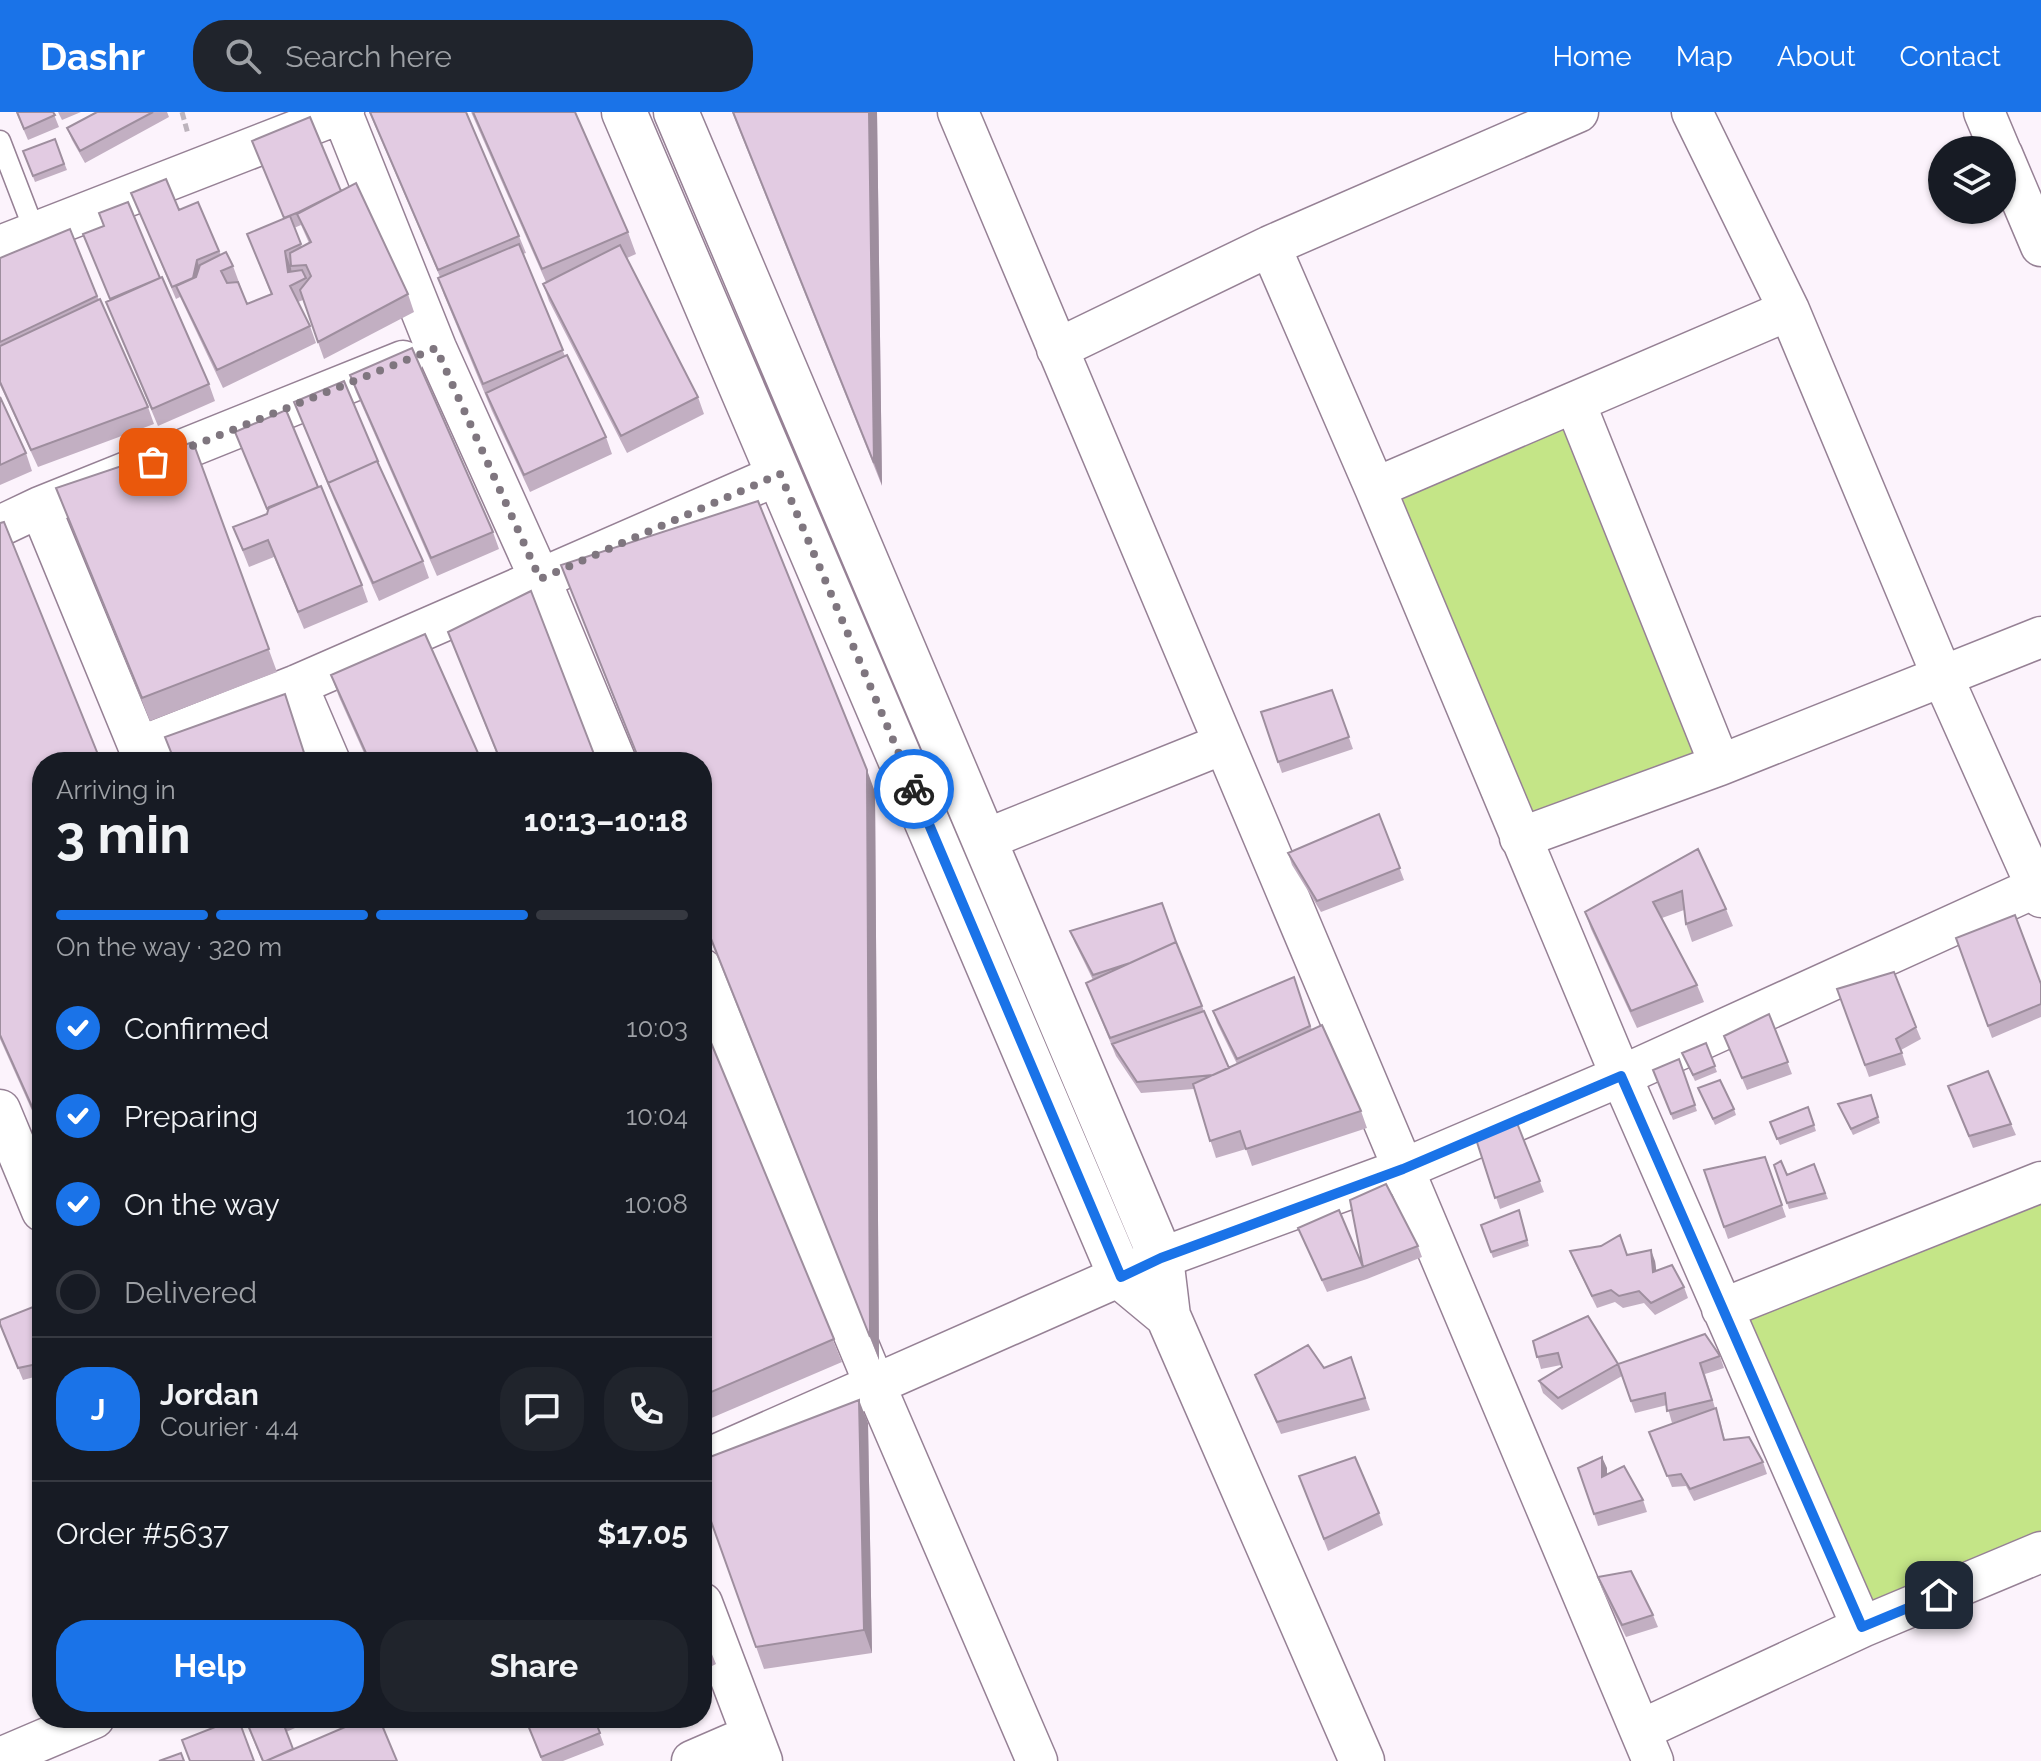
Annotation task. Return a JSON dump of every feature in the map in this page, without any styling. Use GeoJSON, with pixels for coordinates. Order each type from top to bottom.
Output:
{"type":"FeatureCollection","features":[{"type":"Feature","properties":{"kind":"street"},"geometry":{"type":"LineString","coordinates":[[18,239],[343,112],[436,348],[540,579],[612,752]]}},
{"type":"Feature","properties":{"kind":"street"},"geometry":{"type":"LineString","coordinates":[[624,112],[1121,1277],[1168,1316]]}},
{"type":"Feature","properties":{"kind":"street"},"geometry":{"type":"LineString","coordinates":[[676,112],[1161,1258],[1168,1316],[1362,1761]]}},
{"type":"Feature","properties":{"kind":"street"},"geometry":{"type":"LineString","coordinates":[[1057,349],[1270,246],[1578,112]]}},
{"type":"Feature","properties":{"kind":"street"},"geometry":{"type":"LineString","coordinates":[[712,1457],[1161,1258],[1403,1169],[1621,1076],[2040,890],[1943,678],[1789,310],[1692,112]]}},
{"type":"Feature","properties":{"kind":"street"},"geometry":{"type":"LineString","coordinates":[[1984,112],[1994,136]]}},
{"type":"Feature","properties":{"kind":"street"},"geometry":{"type":"LineString","coordinates":[[971,116],[1057,349],[1647,1746],[1862,1627],[2041,1552]]}},
{"type":"Feature","properties":{"kind":"street"},"geometry":{"type":"LineString","coordinates":[[2016,187],[2041,246]]}},
{"type":"Feature","properties":{"kind":"street"},"geometry":{"type":"LineString","coordinates":[[1270,246],[1375,488],[1621,1076],[1862,1627]]}},
{"type":"Feature","properties":{"kind":"street"},"geometry":{"type":"LineString","coordinates":[[1375,488],[1789,310]]}},
{"type":"Feature","properties":{"kind":"street"},"geometry":{"type":"LineString","coordinates":[[0,526],[40,507],[436,348]]}},
{"type":"Feature","properties":{"kind":"street"},"geometry":{"type":"LineString","coordinates":[[1575,403],[1720,765]]}},
{"type":"Feature","properties":{"kind":"street"},"geometry":{"type":"LineString","coordinates":[[149,752],[780,474]]}},
{"type":"Feature","properties":{"kind":"street"},"geometry":{"type":"LineString","coordinates":[[40,507],[141,752]]}},
{"type":"Feature","properties":{"kind":"street"},"geometry":{"type":"LineString","coordinates":[[1520,838],[1720,765],[2041,637]]}},
{"type":"Feature","properties":{"kind":"street"},"geometry":{"type":"LineString","coordinates":[[297,685],[326,752]]}},
{"type":"Feature","properties":{"kind":"street"},"geometry":{"type":"LineString","coordinates":[[984,840],[1223,744]]}},
{"type":"Feature","properties":{"kind":"street"},"geometry":{"type":"LineString","coordinates":[[712,993],[875,1385],[1037,1761]]}},
{"type":"Feature","properties":{"kind":"street"},"geometry":{"type":"LineString","coordinates":[[0,1110],[32,1187]]}},
{"type":"Feature","properties":{"kind":"street"},"geometry":{"type":"LineString","coordinates":[[1722,1309],[2041,1182]]}},
{"type":"Feature","properties":{"kind":"street"},"geometry":{"type":"LineString","coordinates":[[692,1761],[757,1748],[712,1629]]}},
{"type":"Feature","properties":{"kind":"street"},"geometry":{"type":"LineString","coordinates":[[0,1758],[40,1752],[78,1728]]}},
{"type":"Feature","properties":{"kind":"lane"},"geometry":{"type":"LineString","coordinates":[[0,141],[18,239]]}},
{"type":"Feature","properties":{"kind":"green space"},"geometry":{"type":"Polygon","coordinates":[[[1575,403],[1719,765],[1520,838],[1375,488],[1575,403]]]}},
{"type":"Feature","properties":{"kind":"green space"},"geometry":{"type":"Polygon","coordinates":[[[2041,1182],[2041,1553],[1862,1627],[1723,1309],[2041,1182]]]}},
{"type":"Feature","properties":{"kind":"building"},"geometry":{"type":"Polygon","coordinates":[[[17,112],[53,112],[55,115],[24,129],[17,112]]]}},
{"type":"Feature","properties":{"kind":"building"},"geometry":{"type":"Polygon","coordinates":[[[97,112],[153,112],[80,151],[67,128],[97,112]]]}},
{"type":"Feature","properties":{"kind":"building"},"geometry":{"type":"Polygon","coordinates":[[[370,112],[466,112],[519,236],[438,270],[370,112]]]}},
{"type":"Feature","properties":{"kind":"building"},"geometry":{"type":"Polygon","coordinates":[[[473,112],[575,112],[628,232],[542,269],[473,112]]]}},
{"type":"Feature","properties":{"kind":"building"},"geometry":{"type":"Polygon","coordinates":[[[733,112],[869,112],[874,463],[733,112]]]}},
{"type":"Feature","properties":{"kind":"building"},"geometry":{"type":"Polygon","coordinates":[[[310,117],[341,191],[284,218],[252,141],[310,117]]]}},
{"type":"Feature","properties":{"kind":"building"},"geometry":{"type":"Polygon","coordinates":[[[55,139],[64,164],[33,176],[23,151],[55,139]]]}},
{"type":"Feature","properties":{"kind":"building"},"geometry":{"type":"Polygon","coordinates":[[[166,179],[179,210],[198,202],[219,251],[197,260],[193,278],[172,287],[131,193],[166,179]]]}},
{"type":"Feature","properties":{"kind":"building"},"geometry":{"type":"Polygon","coordinates":[[[356,183],[408,294],[318,342],[300,290],[311,276],[306,265],[291,266],[290,253],[311,242],[297,214],[356,183]]]}},
{"type":"Feature","properties":{"kind":"building"},"geometry":{"type":"Polygon","coordinates":[[[128,202],[160,278],[110,299],[83,234],[104,226],[99,213],[128,202]]]}},
{"type":"Feature","properties":{"kind":"building"},"geometry":{"type":"Polygon","coordinates":[[[290,216],[301,244],[285,251],[288,272],[302,270],[306,278],[290,286],[310,326],[217,370],[176,286],[196,277],[200,265],[226,252],[233,266],[221,271],[227,283],[238,282],[247,304],[272,294],[247,234],[290,216]]]}},
{"type":"Feature","properties":{"kind":"building"},"geometry":{"type":"Polygon","coordinates":[[[70,229],[97,296],[0,342],[0,258],[70,229]]]}},
{"type":"Feature","properties":{"kind":"building"},"geometry":{"type":"Polygon","coordinates":[[[519,244],[563,350],[483,384],[438,278],[519,244]]]}},
{"type":"Feature","properties":{"kind":"building"},"geometry":{"type":"Polygon","coordinates":[[[620,245],[698,397],[621,436],[543,284],[620,245]]]}},
{"type":"Feature","properties":{"kind":"building"},"geometry":{"type":"Polygon","coordinates":[[[162,277],[209,384],[152,409],[106,302],[162,277]]]}},
{"type":"Feature","properties":{"kind":"building"},"geometry":{"type":"Polygon","coordinates":[[[100,299],[148,407],[31,450],[0,382],[0,346],[100,299]]]}},
{"type":"Feature","properties":{"kind":"building"},"geometry":{"type":"Polygon","coordinates":[[[412,348],[493,532],[431,558],[350,375],[412,348]]]}},
{"type":"Feature","properties":{"kind":"building"},"geometry":{"type":"Polygon","coordinates":[[[567,355],[606,437],[524,475],[486,393],[567,355]]]}},
{"type":"Feature","properties":{"kind":"building"},"geometry":{"type":"Polygon","coordinates":[[[344,381],[378,461],[328,483],[294,402],[344,381]]]}},
{"type":"Feature","properties":{"kind":"building"},"geometry":{"type":"Polygon","coordinates":[[[0,397],[26,453],[0,465],[0,397]]]}},
{"type":"Feature","properties":{"kind":"building"},"geometry":{"type":"Polygon","coordinates":[[[286,410],[318,487],[267,509],[235,432],[286,410]]]}},
{"type":"Feature","properties":{"kind":"building"},"geometry":{"type":"Polygon","coordinates":[[[193,442],[269,649],[142,698],[56,488],[193,442]]]}},
{"type":"Feature","properties":{"kind":"building"},"geometry":{"type":"Polygon","coordinates":[[[377,461],[423,561],[373,583],[328,483],[377,461]]]}},
{"type":"Feature","properties":{"kind":"building"},"geometry":{"type":"Polygon","coordinates":[[[321,486],[362,585],[298,612],[268,540],[243,550],[233,527],[267,514],[269,507],[321,486]]]}},
{"type":"Feature","properties":{"kind":"building"},"geometry":{"type":"Polygon","coordinates":[[[758,501],[867,770],[870,1337],[712,941],[712,752],[636,752],[561,565],[758,501]]]}},
{"type":"Feature","properties":{"kind":"building"},"geometry":{"type":"Polygon","coordinates":[[[4,522],[97,752],[32,752],[32,1107],[0,1035],[0,523],[4,522]]]}},
{"type":"Feature","properties":{"kind":"building"},"geometry":{"type":"Polygon","coordinates":[[[531,591],[593,752],[497,752],[448,632],[531,591]]]}},
{"type":"Feature","properties":{"kind":"building"},"geometry":{"type":"Polygon","coordinates":[[[425,634],[478,752],[366,752],[331,675],[425,634]]]}},
{"type":"Feature","properties":{"kind":"building"},"geometry":{"type":"Polygon","coordinates":[[[1332,690],[1349,737],[1278,762],[1261,712],[1332,690]]]}},
{"type":"Feature","properties":{"kind":"building"},"geometry":{"type":"Polygon","coordinates":[[[285,694],[304,752],[171,752],[165,737],[285,694]]]}},
{"type":"Feature","properties":{"kind":"building"},"geometry":{"type":"Polygon","coordinates":[[[1379,814],[1400,868],[1317,901],[1288,853],[1379,814]]]}},
{"type":"Feature","properties":{"kind":"building"},"geometry":{"type":"Polygon","coordinates":[[[1698,849],[1726,909],[1686,924],[1682,891],[1653,902],[1697,985],[1631,1011],[1585,912],[1698,849]]]}},
{"type":"Feature","properties":{"kind":"building"},"geometry":{"type":"Polygon","coordinates":[[[1162,903],[1176,942],[1130,963],[1093,975],[1070,931],[1162,903]]]}},
{"type":"Feature","properties":{"kind":"building"},"geometry":{"type":"Polygon","coordinates":[[[2015,915],[2041,984],[2041,1004],[1988,1026],[1956,938],[2015,915]]]}},
{"type":"Feature","properties":{"kind":"building"},"geometry":{"type":"Polygon","coordinates":[[[1176,942],[1202,1006],[1110,1038],[1086,983],[1176,942]]]}},
{"type":"Feature","properties":{"kind":"building"},"geometry":{"type":"Polygon","coordinates":[[[1894,972],[1916,1027],[1896,1039],[1902,1053],[1865,1065],[1837,989],[1894,972]]]}},
{"type":"Feature","properties":{"kind":"building"},"geometry":{"type":"Polygon","coordinates":[[[1294,977],[1310,1026],[1237,1059],[1213,1011],[1294,977]]]}},
{"type":"Feature","properties":{"kind":"building"},"geometry":{"type":"Polygon","coordinates":[[[1204,1011],[1229,1068],[1213,1075],[1137,1082],[1112,1044],[1204,1011]]]}},
{"type":"Feature","properties":{"kind":"building"},"geometry":{"type":"Polygon","coordinates":[[[1769,1014],[1788,1062],[1742,1078],[1724,1036],[1769,1014]]]}},
{"type":"Feature","properties":{"kind":"building"},"geometry":{"type":"Polygon","coordinates":[[[1322,1025],[1361,1111],[1246,1149],[1240,1131],[1210,1141],[1193,1084],[1322,1025]]]}},
{"type":"Feature","properties":{"kind":"building"},"geometry":{"type":"Polygon","coordinates":[[[1706,1043],[1715,1066],[1693,1075],[1682,1053],[1706,1043]]]}},
{"type":"Feature","properties":{"kind":"building"},"geometry":{"type":"Polygon","coordinates":[[[712,1045],[834,1339],[712,1392],[712,1045]]]}},
{"type":"Feature","properties":{"kind":"building"},"geometry":{"type":"Polygon","coordinates":[[[1679,1059],[1695,1105],[1671,1114],[1653,1070],[1679,1059]]]}},
{"type":"Feature","properties":{"kind":"building"},"geometry":{"type":"Polygon","coordinates":[[[1988,1071],[2011,1124],[1969,1136],[1948,1086],[1988,1071]]]}},
{"type":"Feature","properties":{"kind":"building"},"geometry":{"type":"Polygon","coordinates":[[[1720,1080],[1734,1109],[1713,1119],[1698,1088],[1720,1080]]]}},
{"type":"Feature","properties":{"kind":"building"},"geometry":{"type":"Polygon","coordinates":[[[1871,1095],[1878,1117],[1851,1129],[1838,1104],[1871,1095]]]}},
{"type":"Feature","properties":{"kind":"building"},"geometry":{"type":"Polygon","coordinates":[[[1808,1107],[1814,1125],[1777,1139],[1770,1122],[1808,1107]]]}},
{"type":"Feature","properties":{"kind":"building"},"geometry":{"type":"Polygon","coordinates":[[[1517,1123],[1540,1181],[1495,1198],[1476,1139],[1517,1123]]]}},
{"type":"Feature","properties":{"kind":"building"},"geometry":{"type":"Polygon","coordinates":[[[1765,1157],[1782,1205],[1724,1227],[1704,1170],[1765,1157]]]}},
{"type":"Feature","properties":{"kind":"building"},"geometry":{"type":"Polygon","coordinates":[[[1781,1161],[1787,1175],[1814,1164],[1825,1193],[1787,1203],[1774,1165],[1781,1161]]]}},
{"type":"Feature","properties":{"kind":"building"},"geometry":{"type":"Polygon","coordinates":[[[1386,1184],[1418,1246],[1363,1267],[1350,1200],[1386,1184]]]}},
{"type":"Feature","properties":{"kind":"building"},"geometry":{"type":"Polygon","coordinates":[[[1339,1210],[1363,1267],[1322,1280],[1298,1228],[1339,1210]]]}},
{"type":"Feature","properties":{"kind":"building"},"geometry":{"type":"Polygon","coordinates":[[[1519,1210],[1527,1240],[1491,1252],[1481,1225],[1519,1210]]]}},
{"type":"Feature","properties":{"kind":"building"},"geometry":{"type":"Polygon","coordinates":[[[1620,1235],[1627,1255],[1651,1250],[1653,1272],[1672,1265],[1684,1287],[1651,1303],[1639,1291],[1619,1296],[1611,1290],[1592,1296],[1570,1251],[1601,1246],[1620,1235]]]}},
{"type":"Feature","properties":{"kind":"building"},"geometry":{"type":"Polygon","coordinates":[[[32,1307],[32,1365],[18,1368],[0,1320],[32,1307]]]}},
{"type":"Feature","properties":{"kind":"building"},"geometry":{"type":"Polygon","coordinates":[[[1588,1316],[1618,1364],[1558,1398],[1539,1381],[1562,1367],[1558,1353],[1537,1357],[1533,1341],[1588,1316]]]}},
{"type":"Feature","properties":{"kind":"building"},"geometry":{"type":"Polygon","coordinates":[[[1705,1334],[1720,1356],[1700,1363],[1712,1400],[1667,1411],[1665,1393],[1631,1401],[1618,1364],[1705,1334]]]}},
{"type":"Feature","properties":{"kind":"building"},"geometry":{"type":"Polygon","coordinates":[[[1308,1345],[1324,1368],[1351,1357],[1365,1398],[1277,1422],[1255,1375],[1308,1345]]]}},
{"type":"Feature","properties":{"kind":"building"},"geometry":{"type":"Polygon","coordinates":[[[859,1400],[864,1630],[756,1647],[712,1524],[712,1456],[859,1400]]]}},
{"type":"Feature","properties":{"kind":"building"},"geometry":{"type":"Polygon","coordinates":[[[1716,1408],[1724,1440],[1749,1437],[1763,1462],[1690,1489],[1681,1474],[1667,1476],[1649,1432],[1716,1408]]]}},
{"type":"Feature","properties":{"kind":"building"},"geometry":{"type":"Polygon","coordinates":[[[1355,1457],[1379,1513],[1324,1539],[1299,1476],[1355,1457]]]}},
{"type":"Feature","properties":{"kind":"building"},"geometry":{"type":"Polygon","coordinates":[[[1602,1457],[1602,1477],[1624,1466],[1643,1500],[1594,1514],[1578,1468],[1602,1457]]]}},
{"type":"Feature","properties":{"kind":"building"},"geometry":{"type":"Polygon","coordinates":[[[1631,1571],[1653,1615],[1622,1625],[1598,1577],[1631,1571]]]}},
{"type":"Feature","properties":{"kind":"building"},"geometry":{"type":"Polygon","coordinates":[[[213,1728],[242,1728],[254,1761],[190,1761],[182,1740],[213,1728]]]}},
{"type":"Feature","properties":{"kind":"building"},"geometry":{"type":"Polygon","coordinates":[[[249,1728],[285,1728],[293,1749],[263,1761],[249,1728]]]}},
{"type":"Feature","properties":{"kind":"building"},"geometry":{"type":"Polygon","coordinates":[[[343,1728],[383,1728],[397,1761],[266,1761],[343,1728]]]}},
{"type":"Feature","properties":{"kind":"building"},"geometry":{"type":"Polygon","coordinates":[[[529,1728],[598,1728],[600,1733],[541,1757],[529,1728]]]}},
{"type":"Feature","properties":{"kind":"building"},"geometry":{"type":"Polygon","coordinates":[[[181,1753],[184,1761],[159,1761],[181,1753]]]}},
{"type":"Feature","properties":{"kind":"way so far"},"geometry":{"type":"LineString","coordinates":[[153,462],[436,348],[540,579],[780,474],[914,789]]}},
{"type":"Feature","properties":{"kind":"route"},"geometry":{"type":"LineString","coordinates":[[914,789],[1121,1277],[1161,1258],[1403,1169],[1621,1076],[1862,1627],[1939,1595]]}}]}
